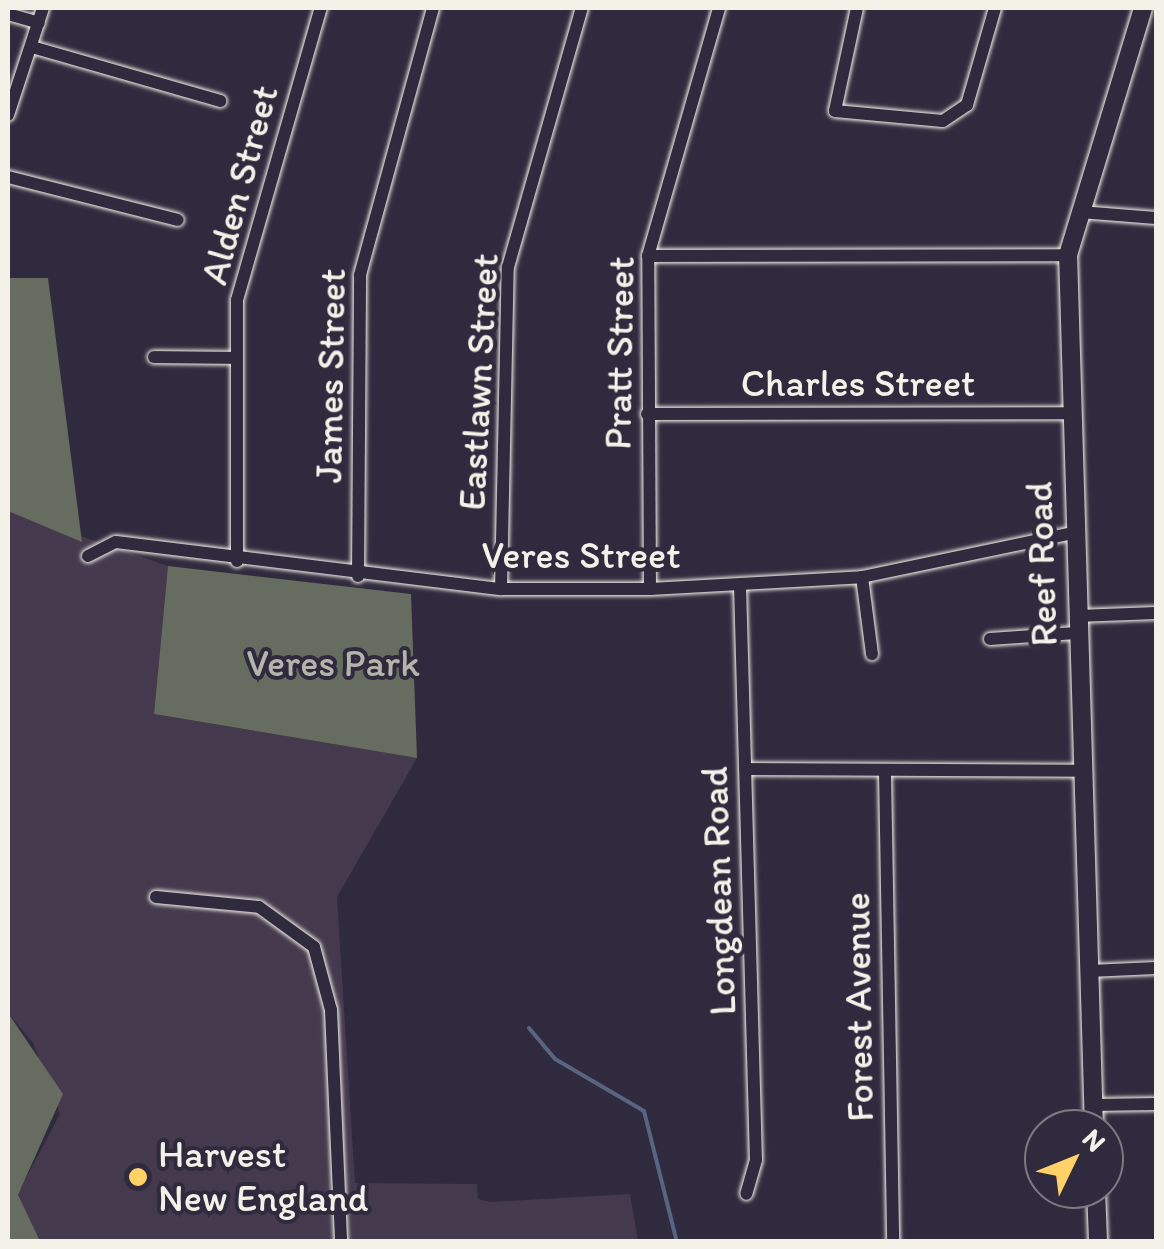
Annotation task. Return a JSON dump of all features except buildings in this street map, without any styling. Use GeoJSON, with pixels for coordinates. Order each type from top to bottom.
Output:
{"type":"FeatureCollection","features":[{"type":"Feature","properties":{"kind":"street"},"geometry":{"type":"LineString","coordinates":[[8,115],[43,8]]}},
{"type":"Feature","properties":{"kind":"street","name":"Alden Street"},"geometry":{"type":"LineString","coordinates":[[237,561],[237,358],[248,253],[321,8]]}},
{"type":"Feature","properties":{"kind":"street","name":"James Street"},"geometry":{"type":"LineString","coordinates":[[358,576],[360,276],[433,8]]}},
{"type":"Feature","properties":{"kind":"street","name":"Eastlawn Street"},"geometry":{"type":"LineString","coordinates":[[502,589],[508,267],[582,8]]}},
{"type":"Feature","properties":{"kind":"street","name":"Pratt Street"},"geometry":{"type":"LineString","coordinates":[[650,589],[648,256],[719,8]]}},
{"type":"Feature","properties":{"kind":"street"},"geometry":{"type":"LineString","coordinates":[[857,8],[835,112],[943,121],[967,105],[994,8]]}},
{"type":"Feature","properties":{"kind":"street","name":"Reef Road"},"geometry":{"type":"LineString","coordinates":[[1094,1109],[1073,532],[1068,256],[1144,8]]}},
{"type":"Feature","properties":{"kind":"street"},"geometry":{"type":"LineString","coordinates":[[8,14],[39,23]]}},
{"type":"Feature","properties":{"kind":"street"},"geometry":{"type":"LineString","coordinates":[[32,46],[220,101]]}},
{"type":"Feature","properties":{"kind":"street"},"geometry":{"type":"LineString","coordinates":[[8,177],[178,220]]}},
{"type":"Feature","properties":{"kind":"street"},"geometry":{"type":"LineString","coordinates":[[1080,212],[1156,218]]}},
{"type":"Feature","properties":{"kind":"street"},"geometry":{"type":"LineString","coordinates":[[648,256],[1068,256]]}},
{"type":"Feature","properties":{"kind":"street"},"geometry":{"type":"LineString","coordinates":[[154,357],[237,358]]}},
{"type":"Feature","properties":{"kind":"street","name":"Charles Street"},"geometry":{"type":"LineString","coordinates":[[646,414],[1070,413]]}},
{"type":"Feature","properties":{"kind":"street","name":"Veres Street"},"geometry":{"type":"LineString","coordinates":[[88,556],[116,542],[358,576],[502,589],[650,589],[862,577],[1073,532]]}},
{"type":"Feature","properties":{"kind":"street"},"geometry":{"type":"LineString","coordinates":[[862,577],[872,654]]}},
{"type":"Feature","properties":{"kind":"street","name":"Longdean Road"},"geometry":{"type":"LineString","coordinates":[[740,585],[756,1160],[746,1194]]}},
{"type":"Feature","properties":{"kind":"street"},"geometry":{"type":"LineString","coordinates":[[990,640],[1156,614]]}},
{"type":"Feature","properties":{"kind":"street"},"geometry":{"type":"LineString","coordinates":[[746,769],[1081,771]]}},
{"type":"Feature","properties":{"kind":"street","name":"Forest Avenue"},"geometry":{"type":"LineString","coordinates":[[884,772],[893,1242]]}},
{"type":"Feature","properties":{"kind":"street"},"geometry":{"type":"LineString","coordinates":[[156,897],[259,907],[314,947],[331,1010],[341,1242]]}},
{"type":"Feature","properties":{"kind":"street"},"geometry":{"type":"LineString","coordinates":[[1089,970],[1156,968]]}},
{"type":"Feature","properties":{"kind":"street"},"geometry":{"type":"LineString","coordinates":[[1094,1104],[1156,1104]]}},
{"type":"Feature","properties":{"kind":"street"},"geometry":{"type":"LineString","coordinates":[[1097,1209],[1098,1242]]}},
{"type":"Feature","properties":{"kind":"shaded area"},"geometry":{"type":"Polygon","coordinates":[[[8,511],[168,566],[154,714],[417,758],[337,897],[355,1183],[477,1184],[478,1199],[490,1202],[630,1194],[638,1241],[40,1241],[17,1195],[60,1114],[33,1043],[8,1013],[8,511]]]}},
{"type":"Feature","properties":{"kind":"green space"},"geometry":{"type":"Polygon","coordinates":[[[8,278],[48,278],[82,542],[8,511],[8,278]]]}},
{"type":"Feature","properties":{"kind":"green space","name":"Veres Park"},"geometry":{"type":"Polygon","coordinates":[[[168,566],[411,594],[417,758],[154,714],[168,566]]]}},
{"type":"Feature","properties":{"kind":"green space"},"geometry":{"type":"Polygon","coordinates":[[[8,1013],[63,1094],[18,1195],[40,1241],[8,1241],[8,1013]]]}},
{"type":"Feature","properties":{"kind":"waterway"},"geometry":{"type":"LineString","coordinates":[[529,1028],[555,1059],[644,1111],[677,1242]]}},
{"type":"Feature","properties":{"kind":"place","name":"Harvest New England"},"geometry":{"type":"Point","coordinates":[138,1177]}}]}
